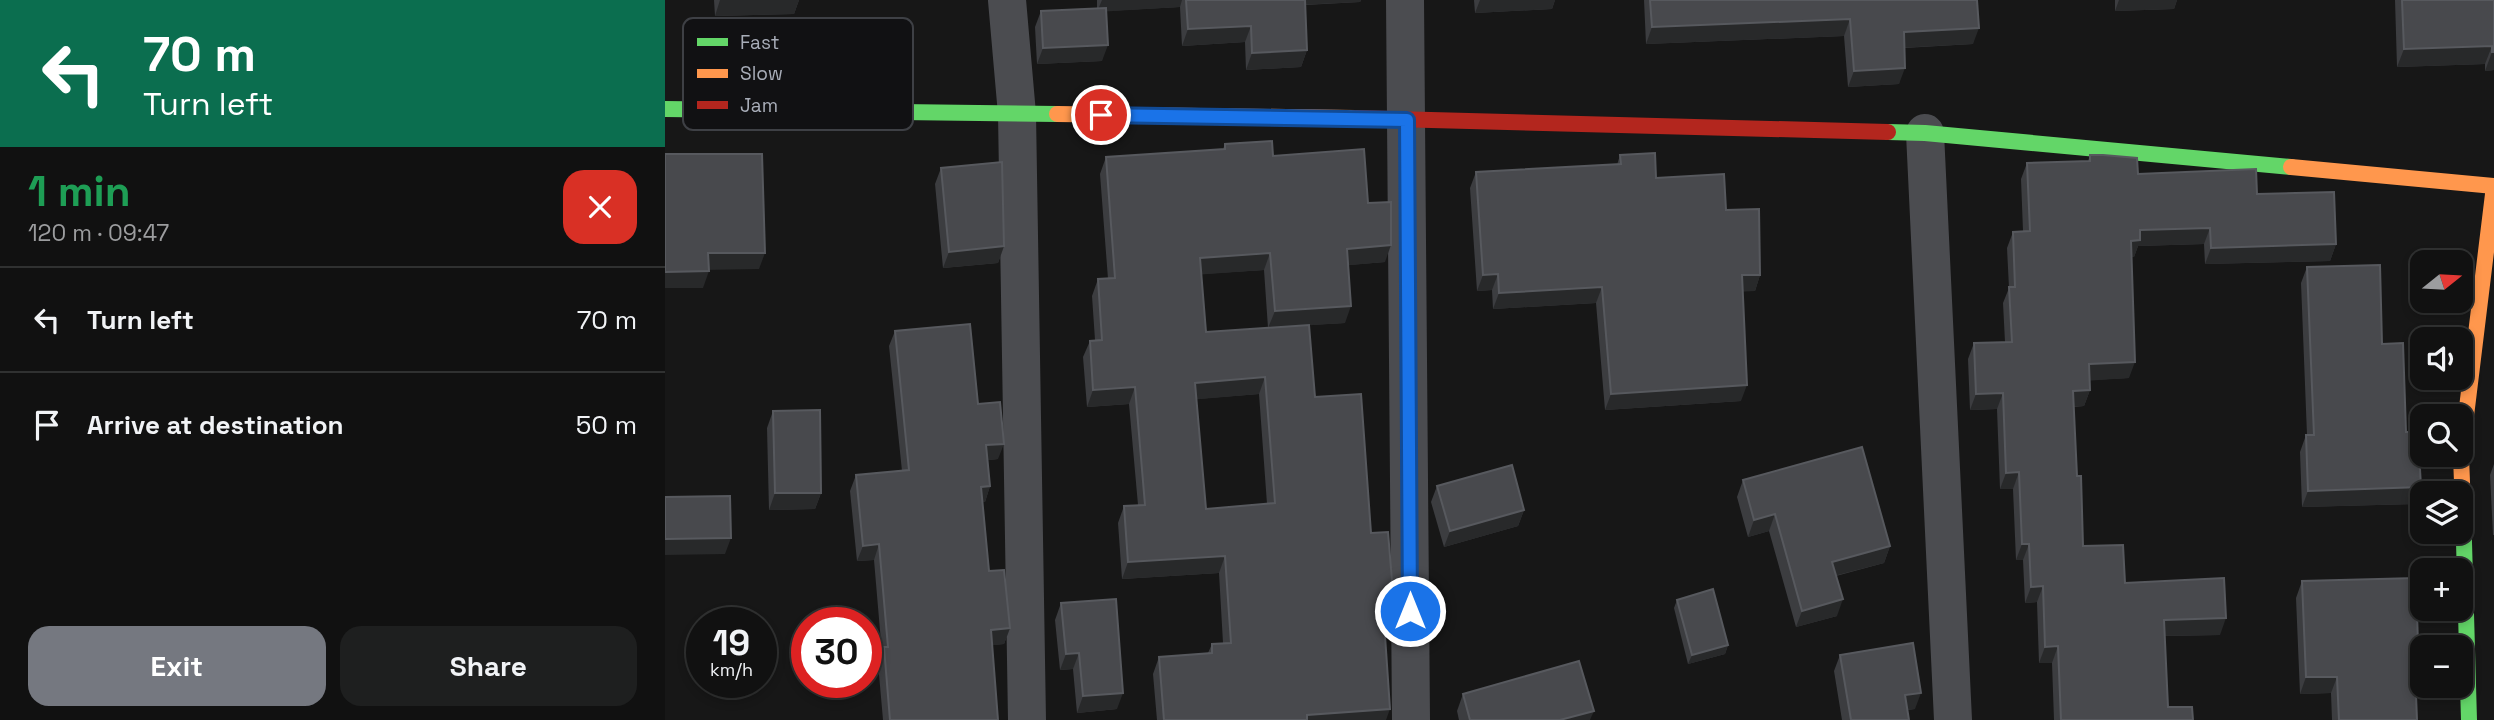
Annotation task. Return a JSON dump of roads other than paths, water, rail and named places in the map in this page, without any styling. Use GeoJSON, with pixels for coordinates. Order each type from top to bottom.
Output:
{"type":"FeatureCollection","features":[{"type":"Feature","properties":{"kind":"street"},"geometry":{"type":"LineString","coordinates":[[1007,0],[1017,114],[1027,720]]}},
{"type":"Feature","properties":{"kind":"street"},"geometry":{"type":"LineString","coordinates":[[1405,0],[1411,720]]}},
{"type":"Feature","properties":{"kind":"street"},"geometry":{"type":"LineString","coordinates":[[665,109],[683,109]]}},
{"type":"Feature","properties":{"kind":"street"},"geometry":{"type":"LineString","coordinates":[[913,113],[1925,132],[2494,186],[2461,457],[2469,720]]}},
{"type":"Feature","properties":{"kind":"street"},"geometry":{"type":"LineString","coordinates":[[1925,132],[1953,720]]}}]}
